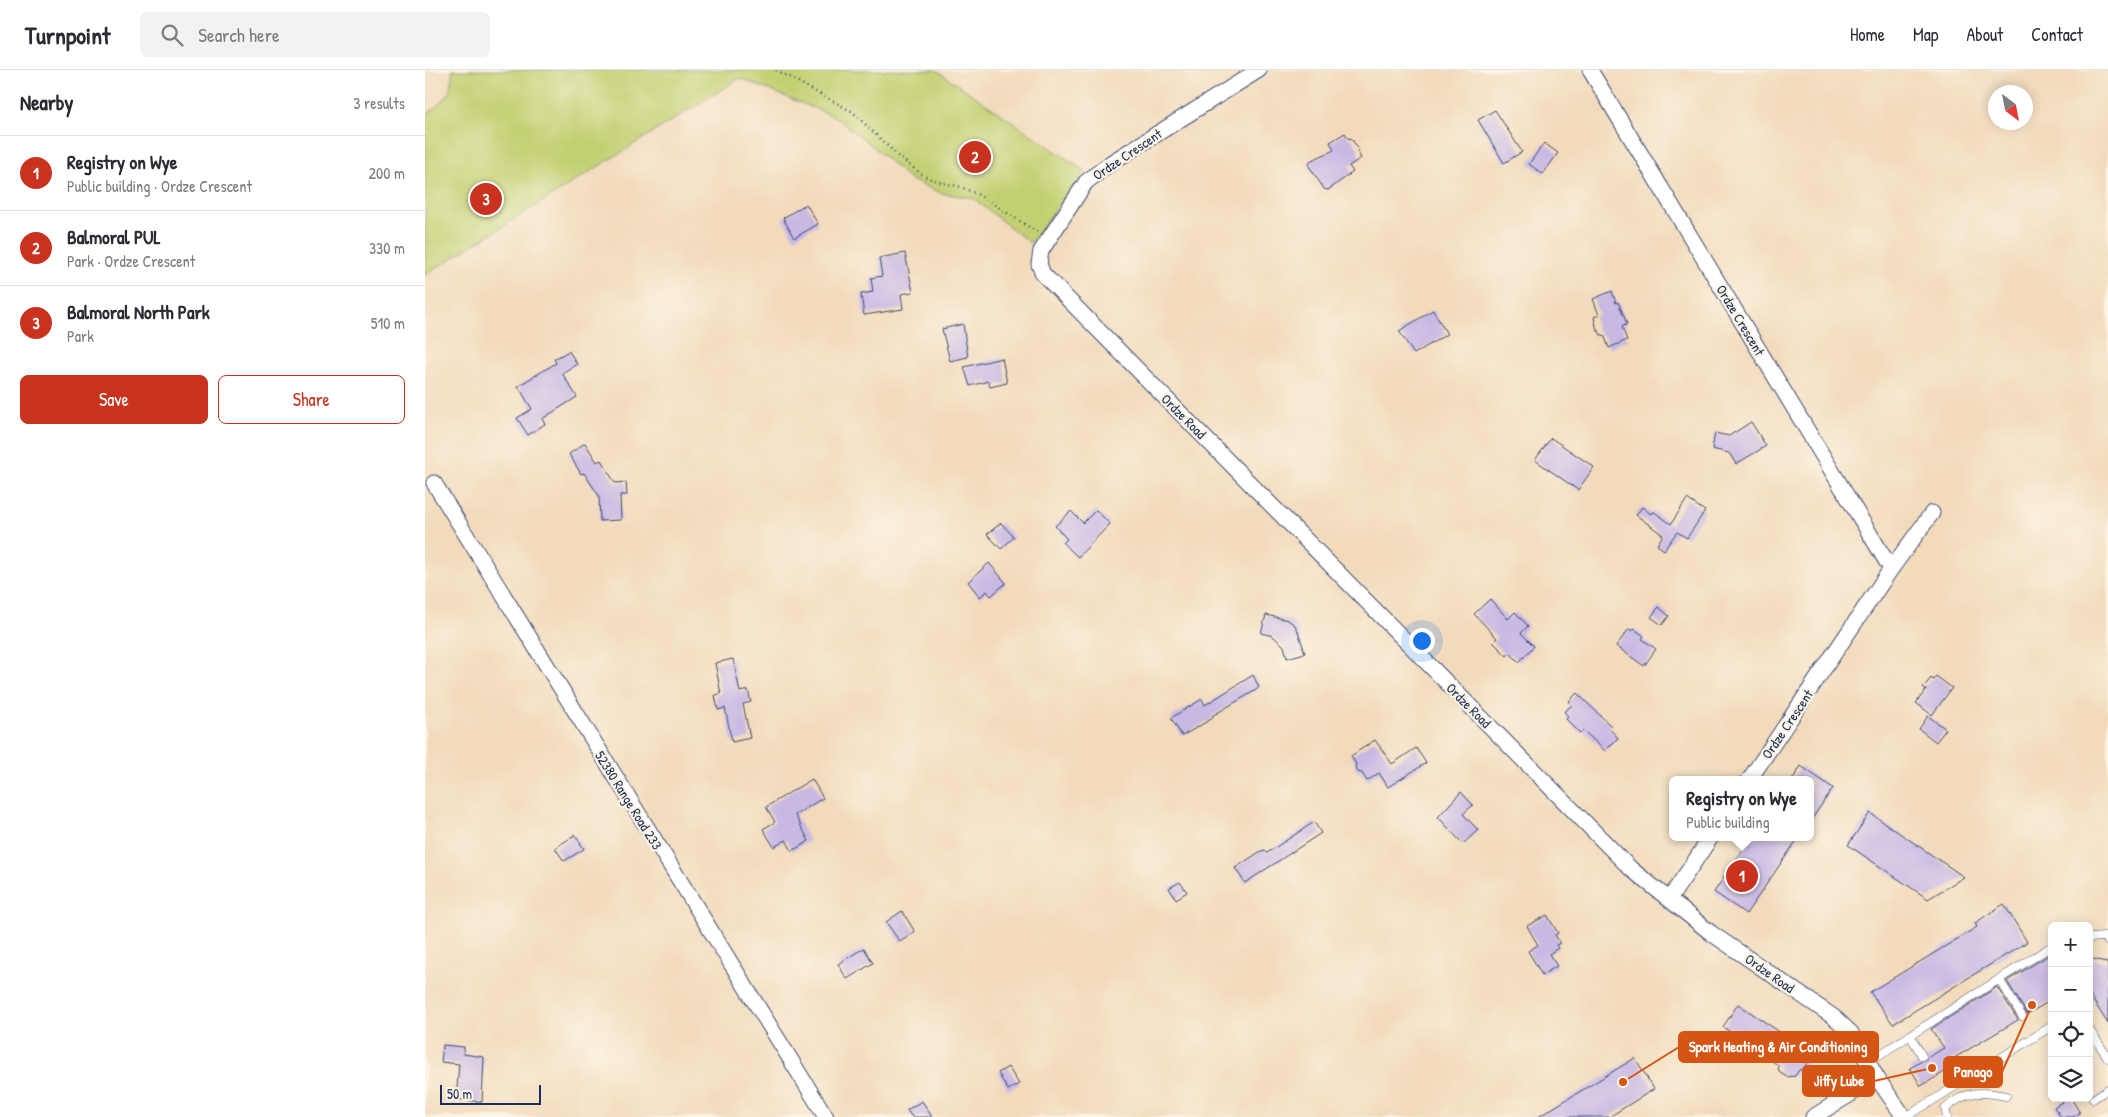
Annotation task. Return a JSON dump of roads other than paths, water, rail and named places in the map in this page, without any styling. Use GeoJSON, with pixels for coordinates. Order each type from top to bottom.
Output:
{"type":"FeatureCollection","features":[{"type":"Feature","properties":{"kind":"street","name":"Ordze Crescent"},"geometry":{"type":"LineString","coordinates":[[1043,274],[1039,264],[1041,252],[1086,182],[1112,162],[1259,70]]}},
{"type":"Feature","properties":{"kind":"street","name":"Ordze Crescent"},"geometry":{"type":"LineString","coordinates":[[1590,70],[1891,569]]}},
{"type":"Feature","properties":{"kind":"street","name":"Ordze Road"},"geometry":{"type":"LineString","coordinates":[[1043,274],[1631,869],[1670,898],[1711,933],[1835,1018],[1851,1033],[1877,1078],[1905,1117]]}},
{"type":"Feature","properties":{"kind":"street","name":"52380 Range Road 233"},"geometry":{"type":"LineString","coordinates":[[434,483],[826,1117]]}},
{"type":"Feature","properties":{"kind":"street","name":"Ordze Crescent"},"geometry":{"type":"LineString","coordinates":[[1752,776],[1891,569],[1932,514]]}},
{"type":"Feature","properties":{"kind":"street"},"geometry":{"type":"LineString","coordinates":[[1670,898],[1708,841]]}},
{"type":"Feature","properties":{"kind":"street"},"geometry":{"type":"LineString","coordinates":[[1813,1117],[1877,1078]]}},
{"type":"Feature","properties":{"kind":"lane"},"geometry":{"type":"LineString","coordinates":[[2093,938],[2105,937],[2108,942]]}},
{"type":"Feature","properties":{"kind":"lane"},"geometry":{"type":"LineString","coordinates":[[1868,1062],[2048,948]]}},
{"type":"Feature","properties":{"kind":"lane"},"geometry":{"type":"LineString","coordinates":[[1999,979],[2022,1016]]}},
{"type":"Feature","properties":{"kind":"lane"},"geometry":{"type":"LineString","coordinates":[[1905,1117],[2048,1028]]}},
{"type":"Feature","properties":{"kind":"lane"},"geometry":{"type":"LineString","coordinates":[[1910,1035],[1922,1056]]}},
{"type":"Feature","properties":{"kind":"lane"},"geometry":{"type":"LineString","coordinates":[[2093,1035],[2108,1058]]}},
{"type":"Feature","properties":{"kind":"lane"},"geometry":{"type":"LineString","coordinates":[[2093,1099],[2108,1089]]}},
{"type":"Feature","properties":{"kind":"lane"},"geometry":{"type":"LineString","coordinates":[[1947,1117],[1945,1109],[1955,1100],[1971,1093],[1985,1092],[2006,1096]]}},
{"type":"Feature","properties":{"kind":"place","name":"Balmoral PUL"},"geometry":{"type":"Point","coordinates":[975,157]}},
{"type":"Feature","properties":{"kind":"place","name":"Balmoral North Park"},"geometry":{"type":"Point","coordinates":[486,199]}},
{"type":"Feature","properties":{"kind":"place","name":"Registry on Wye"},"geometry":{"type":"Point","coordinates":[1742,876]}},
{"type":"Feature","properties":{"kind":"place","name":"Panago"},"geometry":{"type":"Point","coordinates":[2032,1005]}},
{"type":"Feature","properties":{"kind":"place","name":"Jiffy Lube"},"geometry":{"type":"Point","coordinates":[1932,1068]}},
{"type":"Feature","properties":{"kind":"place","name":"Spark Heating & Air Conditioning"},"geometry":{"type":"Point","coordinates":[1623,1082]}}]}
